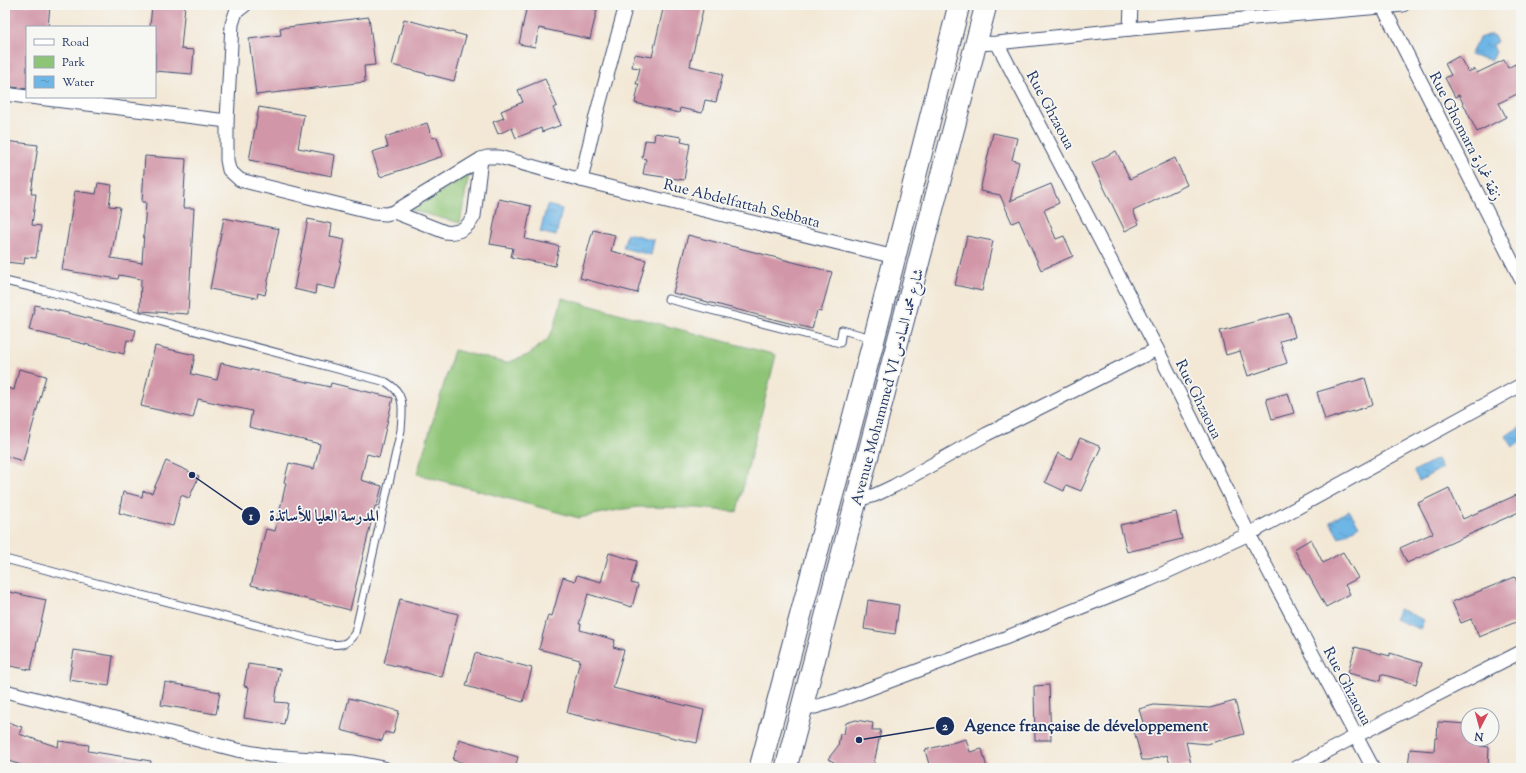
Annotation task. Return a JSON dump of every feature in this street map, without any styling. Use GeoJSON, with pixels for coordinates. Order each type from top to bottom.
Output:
{"type":"FeatureCollection","features":[{"type":"Feature","properties":{"kind":"main road","name":"Avenue Mohammed VI شارع محمد السادس"},"geometry":{"type":"LineString","coordinates":[[760,768],[874,339],[959,5]]}},
{"type":"Feature","properties":{"kind":"main road","name":"Avenue Mohammed VI شارع محمد السادس"},"geometry":{"type":"LineString","coordinates":[[786,768],[986,5]]}},
{"type":"Feature","properties":{"kind":"street","name":"Rue Abdelfattah Sebbata"},"geometry":{"type":"LineString","coordinates":[[245,5],[236,12],[232,24],[228,122],[227,160],[229,170],[240,180],[373,213],[386,214],[394,212],[481,159],[487,157],[499,157],[581,180],[895,257]]}},
{"type":"Feature","properties":{"kind":"street"},"geometry":{"type":"LineString","coordinates":[[581,180],[596,116],[626,5]]}},
{"type":"Feature","properties":{"kind":"street"},"geometry":{"type":"LineString","coordinates":[[1130,29],[1131,5]]}},
{"type":"Feature","properties":{"kind":"street"},"geometry":{"type":"LineString","coordinates":[[976,44],[1403,5]]}},
{"type":"Feature","properties":{"kind":"street","name":"Rue Ghomara زنقة غمارة"},"geometry":{"type":"LineString","coordinates":[[1382,7],[1521,279]]}},
{"type":"Feature","properties":{"kind":"street","name":"Rue Ghzaoua"},"geometry":{"type":"LineString","coordinates":[[997,43],[1157,349],[1249,534],[1373,768]]}},
{"type":"Feature","properties":{"kind":"street"},"geometry":{"type":"LineString","coordinates":[[5,94],[26,97]]}},
{"type":"Feature","properties":{"kind":"street"},"geometry":{"type":"LineString","coordinates":[[38,98],[228,122]]}},
{"type":"Feature","properties":{"kind":"street"},"geometry":{"type":"LineString","coordinates":[[394,212],[445,232],[451,233],[462,230],[471,222],[474,216],[481,159]]}},
{"type":"Feature","properties":{"kind":"street"},"geometry":{"type":"LineString","coordinates":[[857,500],[876,495],[894,486],[987,434],[1157,349]]}},
{"type":"Feature","properties":{"kind":"street"},"geometry":{"type":"LineString","coordinates":[[803,707],[815,707],[842,699],[1005,638],[1149,580],[1249,534],[1521,385]]}},
{"type":"Feature","properties":{"kind":"street"},"geometry":{"type":"LineString","coordinates":[[1296,768],[1521,652]]}},
{"type":"Feature","properties":{"kind":"street"},"geometry":{"type":"LineString","coordinates":[[5,692],[237,750],[270,756],[354,762],[384,768]]}},
{"type":"Feature","properties":{"kind":"lane"},"geometry":{"type":"LineString","coordinates":[[5,281],[386,382],[394,387],[400,395],[403,409],[401,430],[356,633],[349,642],[342,645],[328,644],[5,559]]}},
{"type":"Feature","properties":{"kind":"lane"},"geometry":{"type":"LineString","coordinates":[[668,299],[840,343],[842,330],[874,339]]}},
{"type":"Feature","properties":{"kind":"green space"},"geometry":{"type":"Polygon","coordinates":[[[469,174],[460,223],[410,210],[469,174]]]}},
{"type":"Feature","properties":{"kind":"green space"},"geometry":{"type":"Polygon","coordinates":[[[562,298],[776,355],[737,512],[697,508],[639,507],[579,518],[417,474],[454,350],[506,363],[528,355],[547,340],[554,328],[562,298]]]}},
{"type":"Feature","properties":{"kind":"water"},"geometry":{"type":"Polygon","coordinates":[[[1493,35],[1497,41],[1493,46],[1496,52],[1491,61],[1470,55],[1479,38],[1493,35]]]}},
{"type":"Feature","properties":{"kind":"water"},"geometry":{"type":"Polygon","coordinates":[[[547,205],[562,209],[556,236],[540,232],[547,205]]]}},
{"type":"Feature","properties":{"kind":"water"},"geometry":{"type":"Polygon","coordinates":[[[627,233],[654,240],[651,255],[623,248],[627,233]]]}},
{"type":"Feature","properties":{"kind":"water"},"geometry":{"type":"Polygon","coordinates":[[[1521,426],[1521,442],[1513,447],[1506,436],[1521,426]]]}},
{"type":"Feature","properties":{"kind":"water"},"geometry":{"type":"Polygon","coordinates":[[[1437,459],[1442,468],[1419,481],[1414,471],[1437,459]]]}},
{"type":"Feature","properties":{"kind":"water"},"geometry":{"type":"Polygon","coordinates":[[[1349,510],[1359,526],[1339,538],[1330,522],[1349,510]]]}},
{"type":"Feature","properties":{"kind":"water"},"geometry":{"type":"Polygon","coordinates":[[[1399,609],[1424,620],[1420,629],[1394,619],[1399,609]]]}},
{"type":"Feature","properties":{"kind":"building"},"geometry":{"type":"Polygon","coordinates":[[[5,5],[50,5],[48,26],[26,26],[26,89],[5,86],[5,5]]]}},
{"type":"Feature","properties":{"kind":"building"},"geometry":{"type":"Polygon","coordinates":[[[152,5],[185,5],[181,49],[194,50],[192,74],[156,71],[156,26],[150,26],[152,5]]]}},
{"type":"Feature","properties":{"kind":"building"},"geometry":{"type":"Polygon","coordinates":[[[527,5],[576,5],[597,10],[590,39],[539,28],[535,47],[519,44],[527,5]]]}},
{"type":"Feature","properties":{"kind":"building"},"geometry":{"type":"Polygon","coordinates":[[[664,5],[704,5],[690,66],[723,74],[716,102],[705,100],[702,113],[680,108],[679,113],[635,103],[639,84],[636,84],[640,68],[632,67],[635,54],[652,57],[664,5]]]}},
{"type":"Feature","properties":{"kind":"building"},"geometry":{"type":"Polygon","coordinates":[[[369,17],[375,65],[364,66],[365,82],[256,95],[249,39],[281,35],[280,28],[369,17]]]}},
{"type":"Feature","properties":{"kind":"building"},"geometry":{"type":"Polygon","coordinates":[[[404,19],[466,36],[454,81],[392,65],[404,19]]]}},
{"type":"Feature","properties":{"kind":"building"},"geometry":{"type":"Polygon","coordinates":[[[1459,56],[1468,72],[1475,69],[1477,73],[1504,60],[1508,68],[1515,64],[1521,76],[1521,92],[1499,103],[1506,117],[1477,132],[1459,95],[1455,97],[1445,78],[1451,75],[1445,64],[1459,56]]]}},
{"type":"Feature","properties":{"kind":"building"},"geometry":{"type":"Polygon","coordinates":[[[545,79],[557,106],[553,108],[561,125],[542,132],[541,128],[516,138],[512,128],[498,134],[493,122],[504,118],[501,111],[523,102],[518,90],[545,79]]]}},
{"type":"Feature","properties":{"kind":"building"},"geometry":{"type":"Polygon","coordinates":[[[259,107],[304,115],[298,148],[335,155],[332,176],[249,160],[259,107]]]}},
{"type":"Feature","properties":{"kind":"building"},"geometry":{"type":"Polygon","coordinates":[[[427,123],[432,138],[437,137],[443,156],[380,177],[372,152],[388,147],[385,137],[427,123]]]}},
{"type":"Feature","properties":{"kind":"building"},"geometry":{"type":"Polygon","coordinates":[[[655,133],[682,137],[681,142],[690,144],[684,180],[643,174],[646,159],[642,158],[645,140],[654,141],[655,133]]]}},
{"type":"Feature","properties":{"kind":"building"},"geometry":{"type":"Polygon","coordinates":[[[993,133],[1017,138],[1012,160],[1019,162],[1010,201],[1051,184],[1059,203],[1044,210],[1056,239],[1064,236],[1073,256],[1041,270],[1019,220],[1012,223],[1000,195],[980,191],[993,133]]]}},
{"type":"Feature","properties":{"kind":"building"},"geometry":{"type":"Polygon","coordinates":[[[5,141],[38,145],[31,194],[36,194],[32,225],[41,226],[36,258],[25,257],[24,264],[5,262],[5,141]]]}},
{"type":"Feature","properties":{"kind":"building"},"geometry":{"type":"Polygon","coordinates":[[[1116,151],[1130,179],[1175,158],[1187,185],[1133,211],[1139,224],[1125,231],[1092,163],[1116,151]]]}},
{"type":"Feature","properties":{"kind":"building"},"geometry":{"type":"Polygon","coordinates":[[[145,156],[186,159],[183,208],[194,208],[188,314],[140,311],[141,279],[119,275],[118,279],[62,270],[75,191],[96,194],[98,183],[112,185],[109,206],[120,207],[111,258],[142,263],[146,202],[142,202],[145,156]]]}},
{"type":"Feature","properties":{"kind":"building"},"geometry":{"type":"Polygon","coordinates":[[[499,199],[531,206],[525,239],[559,246],[555,266],[511,257],[513,248],[490,244],[499,199]]]}},
{"type":"Feature","properties":{"kind":"building"},"geometry":{"type":"Polygon","coordinates":[[[224,218],[279,229],[265,295],[258,293],[257,298],[210,289],[224,218]]]}},
{"type":"Feature","properties":{"kind":"building"},"geometry":{"type":"Polygon","coordinates":[[[308,219],[332,224],[330,237],[345,240],[335,289],[316,285],[315,294],[294,289],[308,219]]]}},
{"type":"Feature","properties":{"kind":"building"},"geometry":{"type":"Polygon","coordinates":[[[593,230],[615,235],[611,251],[646,260],[637,293],[580,278],[593,230]]]}},
{"type":"Feature","properties":{"kind":"building"},"geometry":{"type":"Polygon","coordinates":[[[688,235],[832,272],[821,312],[817,311],[812,329],[673,293],[688,235]]]}},
{"type":"Feature","properties":{"kind":"building"},"geometry":{"type":"Polygon","coordinates":[[[967,236],[993,241],[982,291],[955,285],[967,236]]]}},
{"type":"Feature","properties":{"kind":"building"},"geometry":{"type":"Polygon","coordinates":[[[35,305],[136,330],[133,341],[127,340],[124,354],[29,330],[35,305]]]}},
{"type":"Feature","properties":{"kind":"building"},"geometry":{"type":"Polygon","coordinates":[[[1289,313],[1295,337],[1280,341],[1287,363],[1248,376],[1240,351],[1226,355],[1220,331],[1289,313]]]}},
{"type":"Feature","properties":{"kind":"building"},"geometry":{"type":"Polygon","coordinates":[[[155,346],[195,355],[191,374],[217,380],[221,363],[330,387],[331,383],[393,398],[379,457],[367,454],[361,480],[382,486],[377,506],[375,506],[350,610],[251,585],[266,529],[275,531],[289,463],[314,469],[320,444],[249,427],[252,411],[198,399],[193,418],[141,406],[155,346]]]}},
{"type":"Feature","properties":{"kind":"building"},"geometry":{"type":"Polygon","coordinates":[[[19,369],[46,376],[23,461],[5,456],[5,387],[14,390],[19,369]]]}},
{"type":"Feature","properties":{"kind":"building"},"geometry":{"type":"Polygon","coordinates":[[[1365,378],[1373,405],[1325,420],[1317,392],[1365,378]]]}},
{"type":"Feature","properties":{"kind":"building"},"geometry":{"type":"Polygon","coordinates":[[[1288,393],[1294,413],[1272,419],[1266,399],[1288,393]]]}},
{"type":"Feature","properties":{"kind":"building"},"geometry":{"type":"Polygon","coordinates":[[[1080,438],[1101,447],[1081,491],[1066,485],[1064,491],[1045,482],[1058,453],[1071,459],[1080,438]]]}},
{"type":"Feature","properties":{"kind":"building"},"geometry":{"type":"Polygon","coordinates":[[[166,461],[199,476],[189,498],[181,495],[173,526],[119,513],[123,492],[142,497],[143,491],[152,493],[166,461]]]}},
{"type":"Feature","properties":{"kind":"building"},"geometry":{"type":"Polygon","coordinates":[[[1449,488],[1463,519],[1521,493],[1521,511],[1407,563],[1400,548],[1433,533],[1418,503],[1449,488]]]}},
{"type":"Feature","properties":{"kind":"building"},"geometry":{"type":"Polygon","coordinates":[[[1176,512],[1182,539],[1127,552],[1120,525],[1176,512]]]}},
{"type":"Feature","properties":{"kind":"building"},"geometry":{"type":"Polygon","coordinates":[[[1311,539],[1323,563],[1343,552],[1358,578],[1345,585],[1350,594],[1326,607],[1294,549],[1311,539]]]}},
{"type":"Feature","properties":{"kind":"building"},"geometry":{"type":"Polygon","coordinates":[[[609,553],[637,561],[631,583],[638,585],[632,607],[588,594],[579,624],[581,624],[580,630],[615,640],[613,647],[624,650],[613,688],[704,710],[697,743],[567,713],[580,660],[539,649],[548,615],[552,616],[563,577],[575,581],[577,575],[601,582],[609,553]]]}},
{"type":"Feature","properties":{"kind":"building"},"geometry":{"type":"Polygon","coordinates":[[[1515,577],[1521,591],[1521,620],[1479,637],[1471,619],[1461,623],[1452,602],[1515,577]]]}},
{"type":"Feature","properties":{"kind":"building"},"geometry":{"type":"Polygon","coordinates":[[[5,591],[46,600],[31,670],[5,665],[5,591]]]}},
{"type":"Feature","properties":{"kind":"building"},"geometry":{"type":"Polygon","coordinates":[[[400,599],[458,614],[442,677],[384,663],[400,599]]]}},
{"type":"Feature","properties":{"kind":"building"},"geometry":{"type":"Polygon","coordinates":[[[868,600],[899,605],[895,634],[864,629],[868,600]]]}},
{"type":"Feature","properties":{"kind":"building"},"geometry":{"type":"Polygon","coordinates":[[[1355,647],[1390,656],[1390,653],[1422,663],[1416,684],[1381,674],[1380,681],[1348,673],[1355,647]]]}},
{"type":"Feature","properties":{"kind":"building"},"geometry":{"type":"Polygon","coordinates":[[[74,650],[113,656],[109,686],[69,680],[74,650]]]}},
{"type":"Feature","properties":{"kind":"building"},"geometry":{"type":"Polygon","coordinates":[[[475,653],[532,668],[523,702],[466,686],[475,653]]]}},
{"type":"Feature","properties":{"kind":"building"},"geometry":{"type":"Polygon","coordinates":[[[248,664],[280,669],[275,702],[288,703],[284,724],[244,718],[249,687],[244,686],[248,664]]]}},
{"type":"Feature","properties":{"kind":"building"},"geometry":{"type":"Polygon","coordinates":[[[165,682],[220,692],[216,714],[161,705],[165,682]]]}},
{"type":"Feature","properties":{"kind":"building"},"geometry":{"type":"Polygon","coordinates":[[[1049,685],[1051,740],[1035,740],[1034,686],[1049,685]]]}},
{"type":"Feature","properties":{"kind":"building"},"geometry":{"type":"Polygon","coordinates":[[[349,698],[399,711],[393,734],[385,732],[382,741],[341,730],[349,698]]]}},
{"type":"Feature","properties":{"kind":"building"},"geometry":{"type":"Polygon","coordinates":[[[1235,701],[1244,734],[1207,744],[1186,742],[1191,764],[1171,767],[1167,755],[1149,760],[1142,760],[1134,731],[1145,729],[1139,709],[1154,705],[1210,708],[1235,701]]]}},
{"type":"Feature","properties":{"kind":"building"},"geometry":{"type":"Polygon","coordinates":[[[856,720],[873,723],[872,730],[881,730],[873,768],[831,768],[834,762],[828,759],[838,746],[840,734],[844,734],[846,723],[856,720]]]}},
{"type":"Feature","properties":{"kind":"building"},"geometry":{"type":"Polygon","coordinates":[[[5,721],[22,727],[19,734],[58,747],[59,741],[89,745],[88,751],[151,761],[150,768],[31,768],[5,760],[5,721]]]}},
{"type":"Feature","properties":{"kind":"building"},"geometry":{"type":"Polygon","coordinates":[[[1438,722],[1460,723],[1460,747],[1489,747],[1488,768],[1408,768],[1410,749],[1434,751],[1435,738],[1437,738],[1438,722]]]}},
{"type":"Feature","properties":{"kind":"building"},"geometry":{"type":"Polygon","coordinates":[[[459,739],[518,757],[515,768],[465,768],[466,764],[453,760],[459,739]]]}},
{"type":"Feature","properties":{"kind":"building"},"geometry":{"type":"Polygon","coordinates":[[[966,739],[970,752],[982,749],[987,768],[930,768],[925,750],[966,739]]]}},
{"type":"Feature","properties":{"kind":"place","name":"المدرسة العليا للأساتذة"},"geometry":{"type":"Point","coordinates":[192,475]}},
{"type":"Feature","properties":{"kind":"place","name":"Agence française de développement"},"geometry":{"type":"Point","coordinates":[859,740]}}]}
